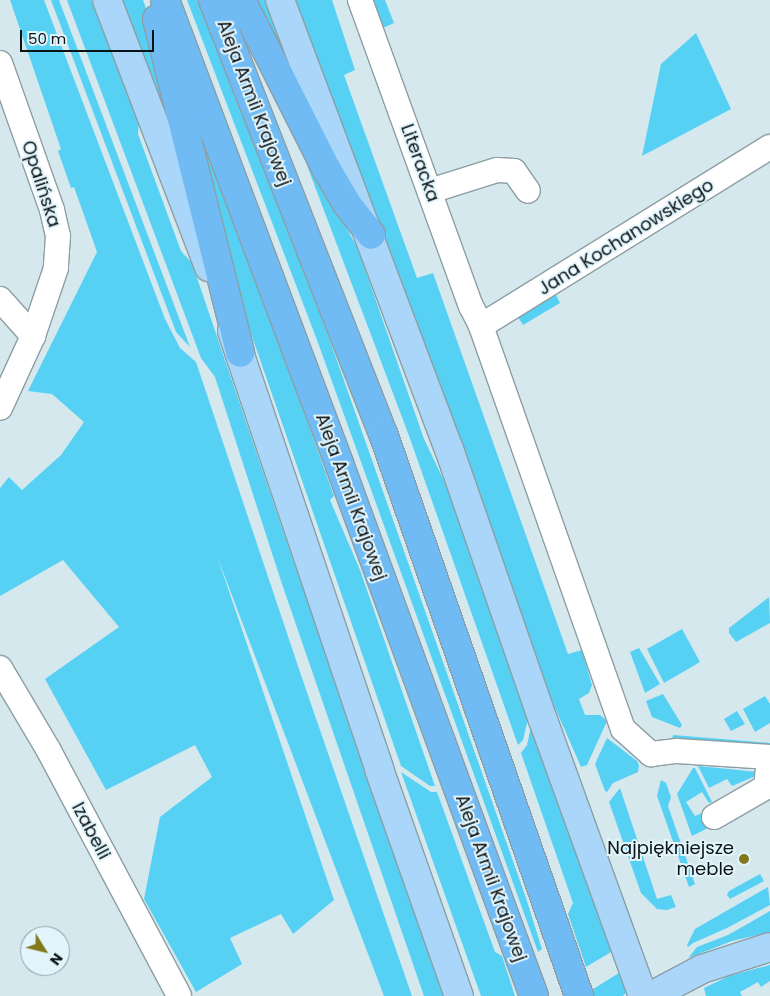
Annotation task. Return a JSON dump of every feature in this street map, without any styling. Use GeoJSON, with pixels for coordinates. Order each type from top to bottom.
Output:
{"type":"FeatureCollection","features":[{"type":"Feature","properties":{"kind":"highway"},"geometry":{"type":"LineString","coordinates":[[152,0],[240,353]]}},
{"type":"Feature","properties":{"kind":"highway","name":"Aleja Armii Krajowej"},"geometry":{"type":"LineString","coordinates":[[166,0],[534,996]]}},
{"type":"Feature","properties":{"kind":"highway","name":"Aleja Armii Krajowej"},"geometry":{"type":"LineString","coordinates":[[213,0],[384,436],[579,996]]}},
{"type":"Feature","properties":{"kind":"highway"},"geometry":{"type":"LineString","coordinates":[[241,0],[326,168],[347,204],[371,235]]}},
{"type":"Feature","properties":{"kind":"main road"},"geometry":{"type":"LineString","coordinates":[[107,0],[240,353],[346,671],[460,996]]}},
{"type":"Feature","properties":{"kind":"main road"},"geometry":{"type":"LineString","coordinates":[[280,0],[371,235],[450,449],[543,720],[628,950],[643,996]]}},
{"type":"Feature","properties":{"kind":"main road"},"geometry":{"type":"LineString","coordinates":[[650,996],[702,969],[770,947]]}},
{"type":"Feature","properties":{"kind":"street","name":"Literacka"},"geometry":{"type":"LineString","coordinates":[[360,0],[471,306],[481,326],[623,729],[651,754],[677,751],[770,757]]}},
{"type":"Feature","properties":{"kind":"street","name":"Opalińska"},"geometry":{"type":"LineString","coordinates":[[0,63],[52,210],[58,236],[56,268],[33,336],[0,408]]}},
{"type":"Feature","properties":{"kind":"street","name":"Jana Kochanowskiego"},"geometry":{"type":"LineString","coordinates":[[481,326],[770,147]]}},
{"type":"Feature","properties":{"kind":"street"},"geometry":{"type":"LineString","coordinates":[[430,191],[497,170],[514,171],[528,191]]}},
{"type":"Feature","properties":{"kind":"street"},"geometry":{"type":"LineString","coordinates":[[0,299],[33,336]]}},
{"type":"Feature","properties":{"kind":"street","name":"Izabelli"},"geometry":{"type":"LineString","coordinates":[[0,668],[48,751],[179,996]]}},
{"type":"Feature","properties":{"kind":"street"},"geometry":{"type":"LineString","coordinates":[[714,817],[768,787],[770,757]]}},
{"type":"Feature","properties":{"kind":"shaded area"},"geometry":{"type":"Polygon","coordinates":[[[10,0],[44,0],[165,319],[180,348],[196,362],[302,678],[412,996],[384,996],[217,556],[334,900],[293,934],[281,914],[230,938],[242,964],[196,992],[144,899],[160,817],[212,777],[195,745],[106,790],[45,679],[119,627],[63,560],[0,596],[0,488],[9,477],[22,490],[61,455],[84,422],[52,394],[28,391],[97,252],[74,187],[71,188],[58,151],[61,149],[10,0]]]}},
{"type":"Feature","properties":{"kind":"shaded area"},"geometry":{"type":"Polygon","coordinates":[[[51,0],[59,0],[190,347],[176,332],[51,0]]]}},
{"type":"Feature","properties":{"kind":"shaded area"},"geometry":{"type":"Polygon","coordinates":[[[67,0],[91,0],[139,122],[138,134],[181,251],[192,263],[295,566],[299,568],[447,996],[424,996],[282,584],[215,377],[201,358],[67,0]]]}},
{"type":"Feature","properties":{"kind":"shaded area"},"geometry":{"type":"Polygon","coordinates":[[[118,0],[143,0],[152,25],[178,152],[118,0]]]}},
{"type":"Feature","properties":{"kind":"shaded area"},"geometry":{"type":"Polygon","coordinates":[[[187,0],[201,0],[328,335],[526,898],[542,949],[538,952],[317,340],[187,0]]]}},
{"type":"Feature","properties":{"kind":"shaded area"},"geometry":{"type":"Polygon","coordinates":[[[250,0],[268,0],[296,75],[290,78],[250,0]]]}},
{"type":"Feature","properties":{"kind":"shaded area"},"geometry":{"type":"Polygon","coordinates":[[[292,0],[332,0],[355,70],[344,75],[417,278],[433,273],[568,654],[582,650],[592,685],[589,693],[579,699],[585,715],[600,715],[607,721],[587,765],[581,767],[545,685],[292,0]]]}},
{"type":"Feature","properties":{"kind":"shaded area"},"geometry":{"type":"Polygon","coordinates":[[[373,0],[385,0],[394,23],[383,28],[373,0]]]}},
{"type":"Feature","properties":{"kind":"shaded area"},"geometry":{"type":"Polygon","coordinates":[[[696,33],[731,109],[642,156],[661,64],[696,33]]]}},
{"type":"Feature","properties":{"kind":"shaded area"},"geometry":{"type":"Polygon","coordinates":[[[188,98],[235,221],[334,496],[330,500],[360,570],[435,786],[430,786],[401,766],[230,273],[188,98]]]}},
{"type":"Feature","properties":{"kind":"shaded area"},"geometry":{"type":"Polygon","coordinates":[[[294,131],[358,249],[424,439],[462,518],[530,711],[523,740],[518,745],[408,433],[294,131]]]}},
{"type":"Feature","properties":{"kind":"shaded area"},"geometry":{"type":"Polygon","coordinates":[[[556,295],[560,303],[523,325],[518,317],[556,295]]]}},
{"type":"Feature","properties":{"kind":"shaded area"},"geometry":{"type":"Polygon","coordinates":[[[769,597],[770,623],[736,642],[729,633],[729,628],[769,597]]]}},
{"type":"Feature","properties":{"kind":"shaded area"},"geometry":{"type":"Polygon","coordinates":[[[682,629],[700,662],[664,683],[647,649],[682,629]]]}},
{"type":"Feature","properties":{"kind":"shaded area"},"geometry":{"type":"Polygon","coordinates":[[[639,648],[660,684],[645,693],[630,652],[639,648]]]}},
{"type":"Feature","properties":{"kind":"shaded area"},"geometry":{"type":"Polygon","coordinates":[[[663,694],[682,725],[680,728],[652,717],[646,701],[663,694]]]}},
{"type":"Feature","properties":{"kind":"shaded area"},"geometry":{"type":"Polygon","coordinates":[[[765,696],[770,704],[770,723],[755,732],[743,709],[765,696]]]}},
{"type":"Feature","properties":{"kind":"shaded area"},"geometry":{"type":"Polygon","coordinates":[[[737,711],[745,724],[731,731],[724,719],[737,711]]]}},
{"type":"Feature","properties":{"kind":"shaded area"},"geometry":{"type":"Polygon","coordinates":[[[533,717],[613,945],[611,952],[586,967],[568,914],[573,903],[521,753],[527,745],[533,717]]]}},
{"type":"Feature","properties":{"kind":"shaded area"},"geometry":{"type":"Polygon","coordinates":[[[673,735],[770,743],[770,749],[672,740],[673,735]]]}},
{"type":"Feature","properties":{"kind":"shaded area"},"geometry":{"type":"Polygon","coordinates":[[[607,738],[637,761],[639,765],[638,772],[613,783],[607,792],[595,764],[607,738]]]}},
{"type":"Feature","properties":{"kind":"shaded area"},"geometry":{"type":"Polygon","coordinates":[[[698,766],[758,772],[758,775],[732,786],[727,779],[709,788],[698,766]]]}},
{"type":"Feature","properties":{"kind":"shaded area"},"geometry":{"type":"Polygon","coordinates":[[[693,768],[695,768],[712,802],[709,803],[702,792],[686,802],[695,816],[704,812],[712,826],[692,836],[677,794],[693,768]]]}},
{"type":"Feature","properties":{"kind":"shaded area"},"geometry":{"type":"Polygon","coordinates":[[[401,772],[431,792],[437,792],[495,952],[502,956],[515,996],[481,996],[401,772]]]}},
{"type":"Feature","properties":{"kind":"shaded area"},"geometry":{"type":"Polygon","coordinates":[[[661,780],[666,783],[671,797],[668,806],[695,884],[689,887],[657,796],[661,780]]]}},
{"type":"Feature","properties":{"kind":"shaded area"},"geometry":{"type":"Polygon","coordinates":[[[620,788],[657,899],[671,895],[676,907],[667,910],[657,909],[641,893],[609,802],[620,788]]]}},
{"type":"Feature","properties":{"kind":"shaded area"},"geometry":{"type":"Polygon","coordinates":[[[760,874],[764,881],[730,899],[727,895],[729,891],[760,874]]]}},
{"type":"Feature","properties":{"kind":"shaded area"},"geometry":{"type":"Polygon","coordinates":[[[768,887],[770,905],[688,947],[687,945],[695,929],[768,887]]]}},
{"type":"Feature","properties":{"kind":"shaded area"},"geometry":{"type":"Polygon","coordinates":[[[770,911],[770,932],[732,941],[688,958],[697,947],[728,935],[770,911]]]}},
{"type":"Feature","properties":{"kind":"shaded area"},"geometry":{"type":"Polygon","coordinates":[[[770,965],[770,981],[761,987],[758,982],[740,992],[742,996],[706,996],[704,988],[729,976],[770,965]]]}},
{"type":"Feature","properties":{"kind":"shaded area"},"geometry":{"type":"Polygon","coordinates":[[[622,971],[628,991],[623,996],[582,996],[622,971]]]}},
{"type":"Feature","properties":{"kind":"place","name":"Najpiękniejsze meble"},"geometry":{"type":"Point","coordinates":[744,859]}}]}
